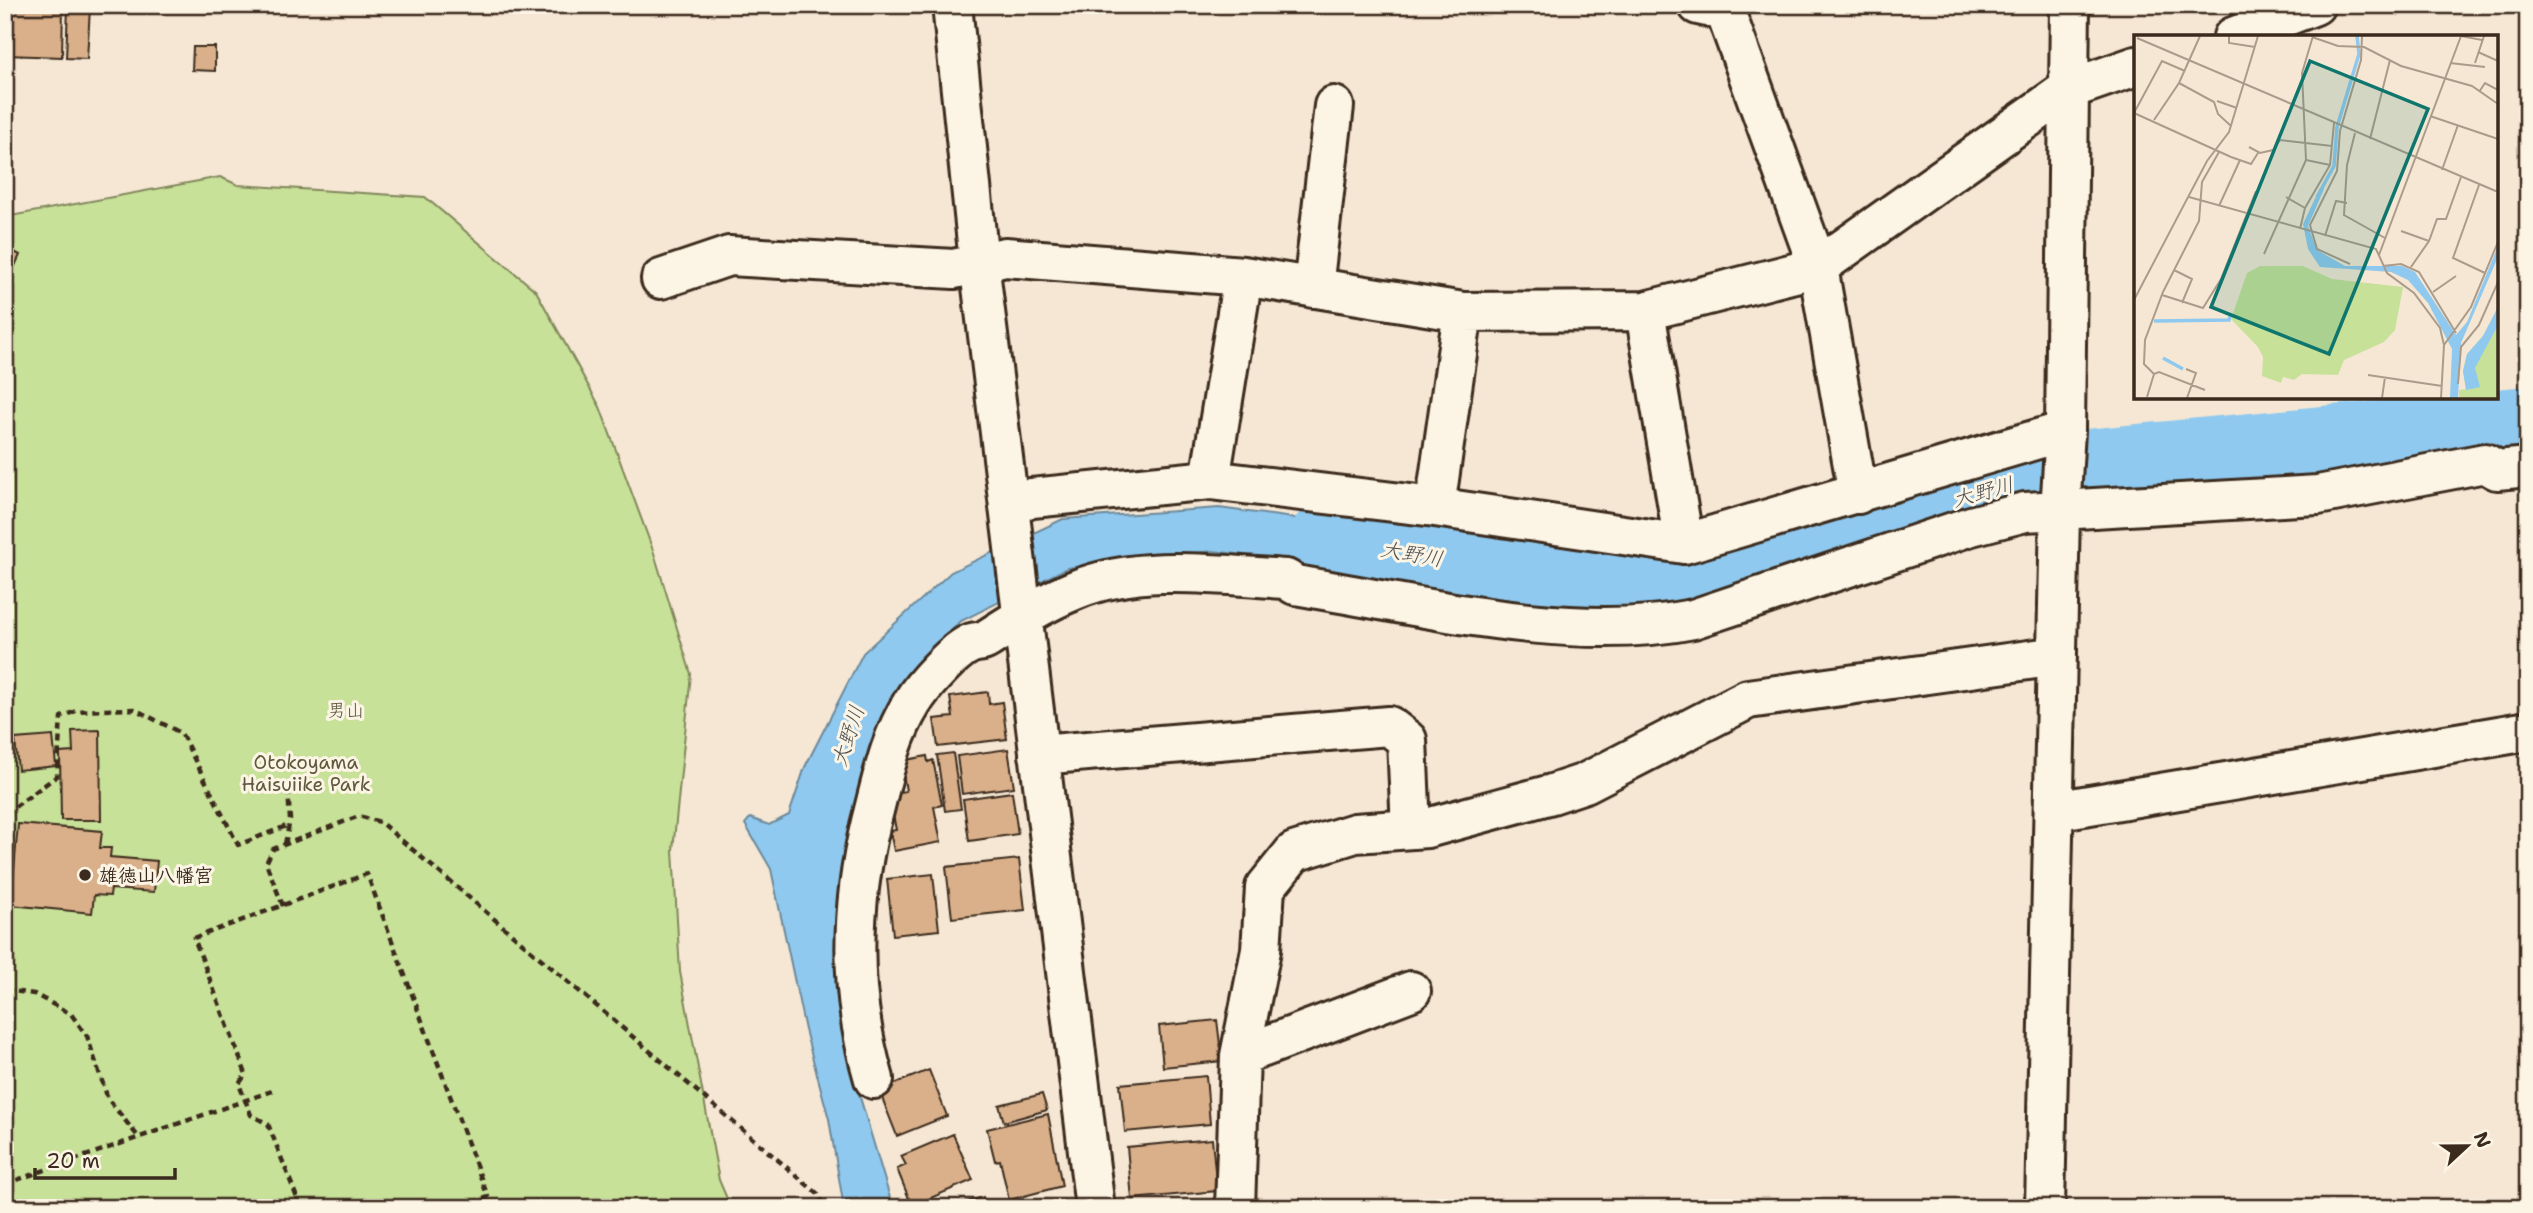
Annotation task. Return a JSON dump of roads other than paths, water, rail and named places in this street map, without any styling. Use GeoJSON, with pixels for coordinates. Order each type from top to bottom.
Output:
{"type":"FeatureCollection","features":[{"type":"Feature","properties":{"kind":"street"},"geometry":{"type":"LineString","coordinates":[[952,5],[979,262],[1025,615],[1039,755],[1095,1208]]}},
{"type":"Feature","properties":{"kind":"street"},"geometry":{"type":"LineString","coordinates":[[1698,5],[1725,11],[1818,267],[1858,494]]}},
{"type":"Feature","properties":{"kind":"street"},"geometry":{"type":"LineString","coordinates":[[2045,1208],[2060,512],[2065,431],[2070,5]]}},
{"type":"Feature","properties":{"kind":"street"},"geometry":{"type":"LineString","coordinates":[[2238,35],[2315,5]]}},
{"type":"Feature","properties":{"kind":"street"},"geometry":{"type":"LineString","coordinates":[[661,279],[729,256],[954,269],[1005,257],[1242,276],[1462,312],[1645,311],[1818,267],[2067,90],[2134,67]]}},
{"type":"Feature","properties":{"kind":"street"},"geometry":{"type":"LineString","coordinates":[[1313,288],[1334,106]]}},
{"type":"Feature","properties":{"kind":"street"},"geometry":{"type":"LineString","coordinates":[[1210,480],[1242,276]]}},
{"type":"Feature","properties":{"kind":"street"},"geometry":{"type":"LineString","coordinates":[[1645,311],[1684,544]]}},
{"type":"Feature","properties":{"kind":"street"},"geometry":{"type":"LineString","coordinates":[[1435,507],[1462,312]]}},
{"type":"Feature","properties":{"kind":"street"},"geometry":{"type":"LineString","coordinates":[[1010,505],[1032,498],[1210,480],[1435,507],[1684,544],[2065,431]]}},
{"type":"Feature","properties":{"kind":"street"},"geometry":{"type":"LineString","coordinates":[[874,1079],[858,1011],[854,934],[866,841],[885,758],[913,701],[928,681],[971,643],[981,643],[1025,615],[1077,589],[1112,580],[1183,573],[1286,579],[1295,585],[1546,625],[1659,626],[1693,619],[1971,526],[2025,512],[2318,495],[2485,463],[2497,470],[2528,467]]}},
{"type":"Feature","properties":{"kind":"street"},"geometry":{"type":"LineString","coordinates":[[1235,1208],[1240,1056],[1261,950],[1265,888],[1294,852],[1355,833],[1411,829],[1452,822],[1585,783],[1748,699],[2057,656]]}},
{"type":"Feature","properties":{"kind":"street"},"geometry":{"type":"LineString","coordinates":[[1039,755],[1389,726],[1407,740],[1411,829]]}},
{"type":"Feature","properties":{"kind":"street"},"geometry":{"type":"LineString","coordinates":[[2054,811],[2528,731]]}},
{"type":"Feature","properties":{"kind":"street"},"geometry":{"type":"LineString","coordinates":[[1240,1056],[1411,991]]}},
{"type":"Feature","properties":{"kind":"water"},"geometry":{"type":"Polygon","coordinates":[[[1219,508],[1440,538],[1452,581],[1213,551],[1067,568],[959,622],[918,670],[842,960],[843,1040],[893,1208],[844,1208],[829,1119],[805,1030],[771,869],[745,824],[750,818],[769,825],[789,815],[805,767],[863,653],[951,572],[1063,519],[1219,508]]]}},
{"type":"Feature","properties":{"kind":"waterway","name":"大野川"},"geometry":{"type":"LineString","coordinates":[[1331,540],[1609,588],[1691,583],[1854,525],[2046,475],[2528,428]]}},
{"type":"Feature","properties":{"kind":"place","name":"雄徳山八幡宮"},"geometry":{"type":"Point","coordinates":[85,875]}},
{"type":"Feature","properties":{"kind":"park label","name":"男山"},"geometry":{"type":"Point","coordinates":[346,710]}},
{"type":"Feature","properties":{"kind":"park label","name":"Otokoyama Haisuiike Park"},"geometry":{"type":"Point","coordinates":[306,773]}}]}
